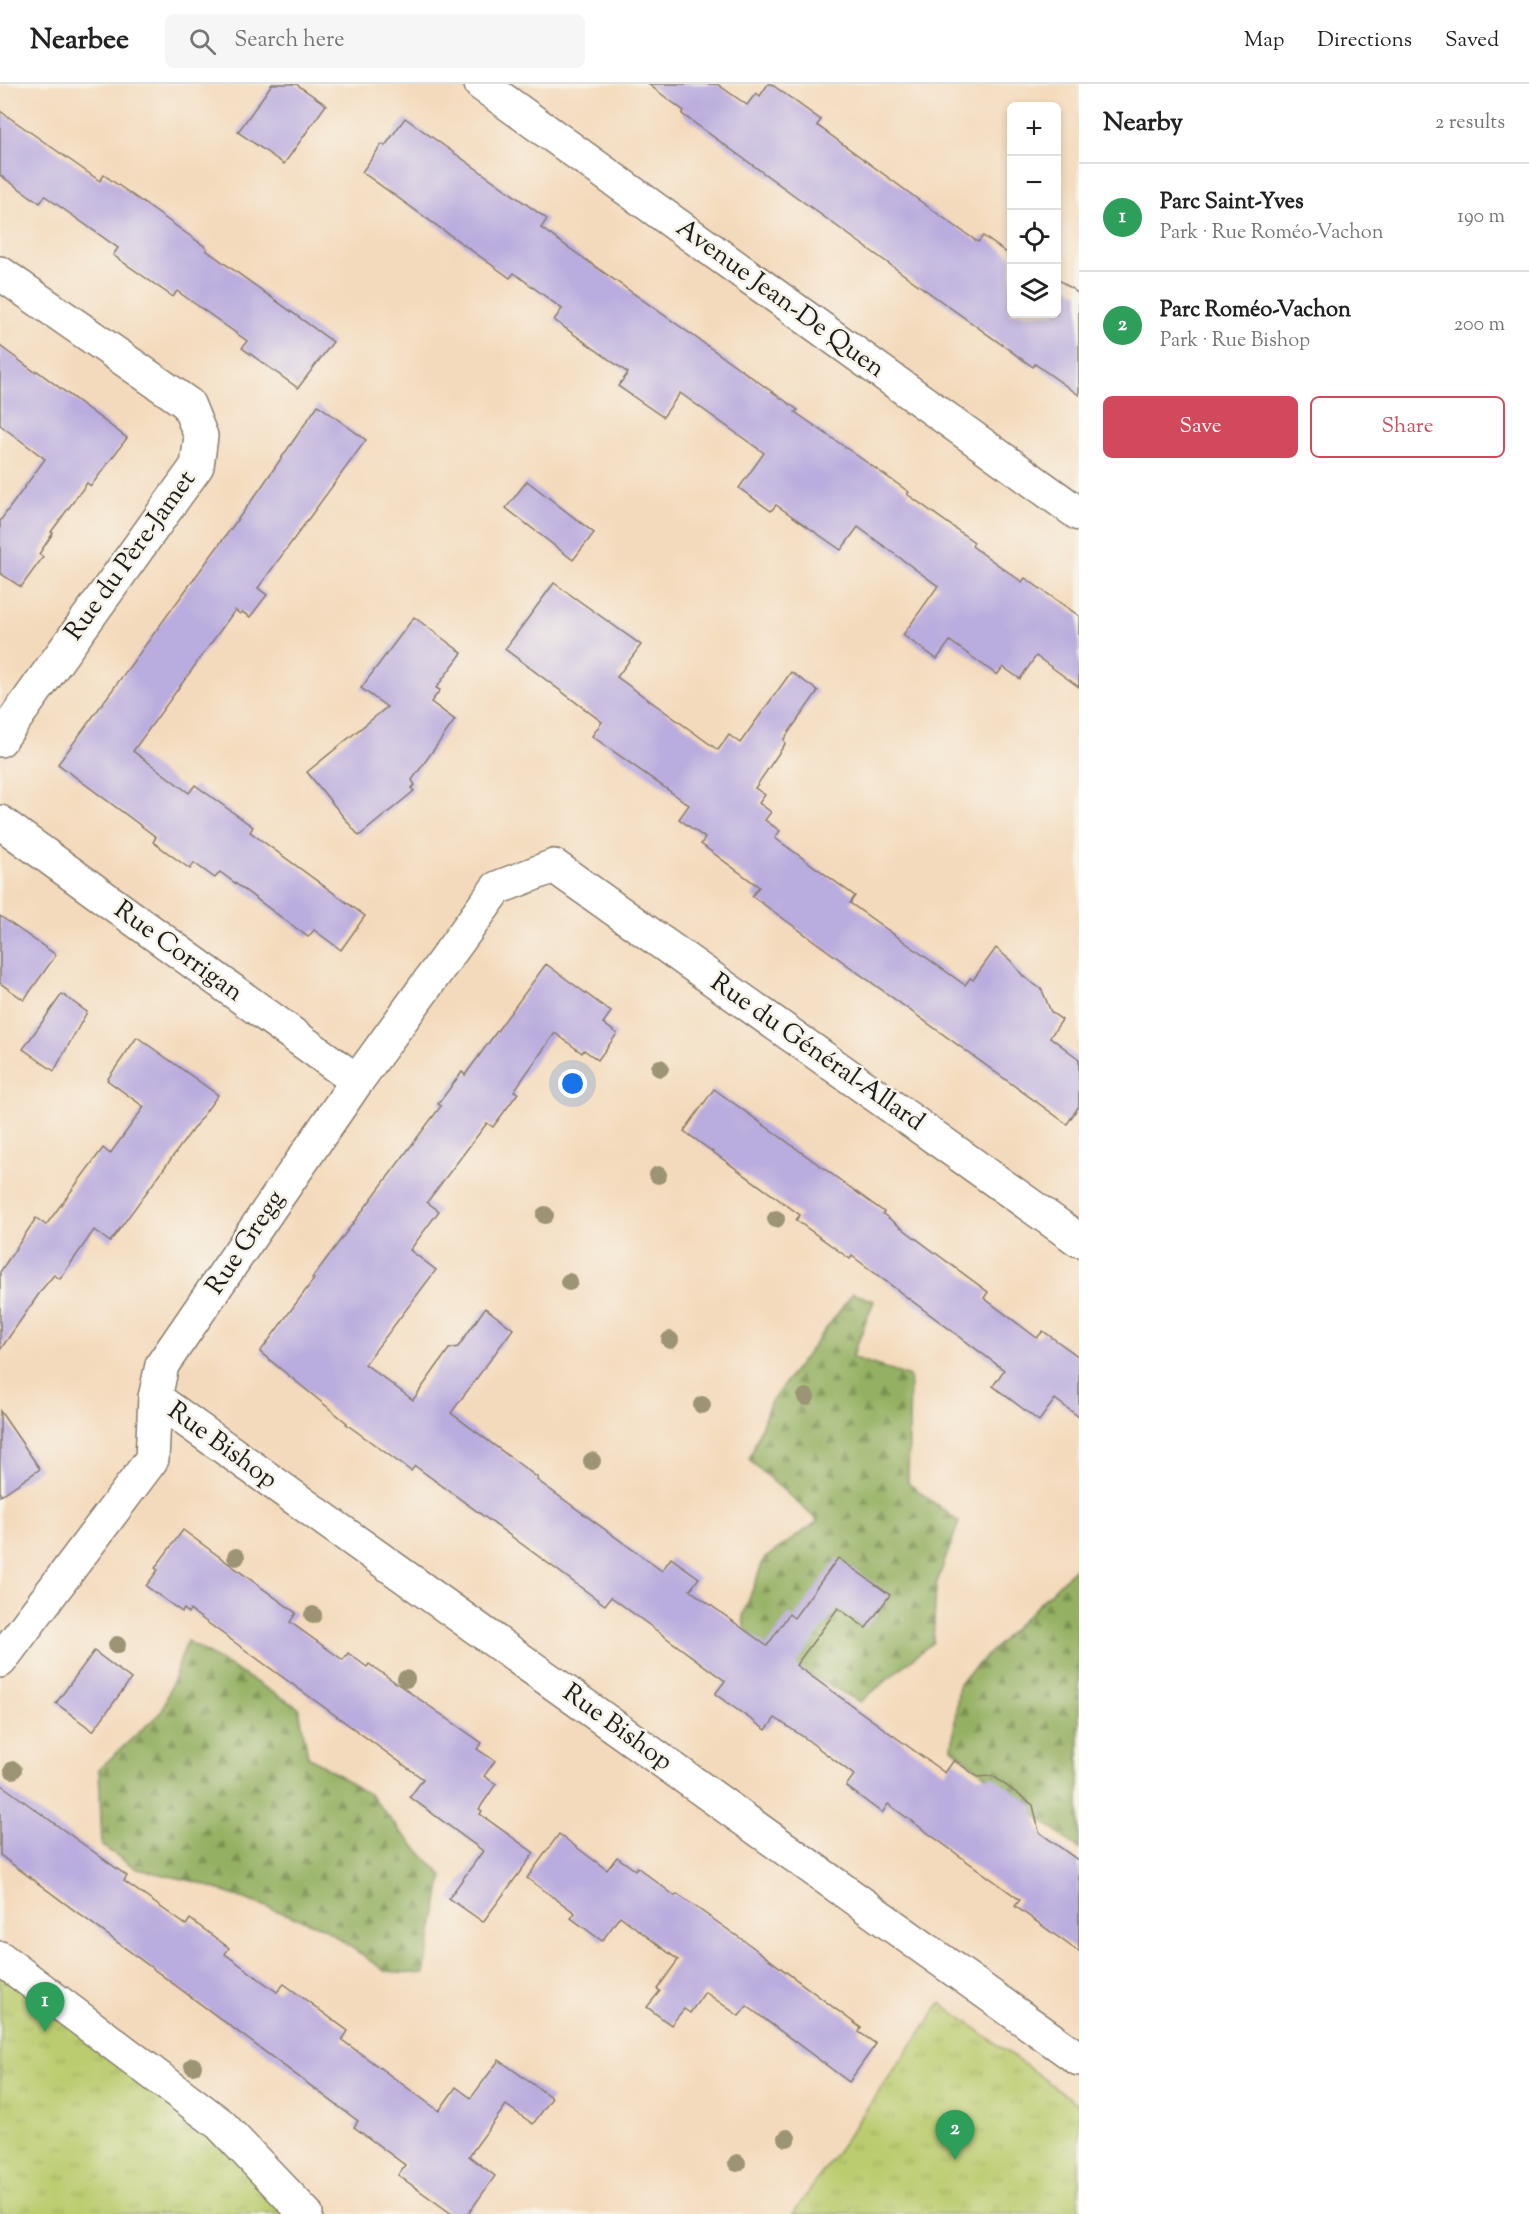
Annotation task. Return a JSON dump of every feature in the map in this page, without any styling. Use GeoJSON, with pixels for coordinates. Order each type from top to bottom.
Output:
{"type":"FeatureCollection","features":[{"type":"Feature","properties":{"kind":"street","name":"Avenue Jean-De Quen"},"geometry":{"type":"LineString","coordinates":[[481,84],[1079,514]]}},
{"type":"Feature","properties":{"kind":"street","name":"Rue du Père-Jamet"},"geometry":{"type":"LineString","coordinates":[[0,273],[188,404],[201,436],[197,466],[0,740]]}},
{"type":"Feature","properties":{"kind":"street","name":"Rue Corrigan"},"geometry":{"type":"LineString","coordinates":[[0,822],[357,1081]]}},
{"type":"Feature","properties":{"kind":"street","name":"Rue Gregg"},"geometry":{"type":"LineString","coordinates":[[0,1661],[152,1459],[155,1398],[162,1365],[357,1081],[496,888],[554,866]]}},
{"type":"Feature","properties":{"kind":"street","name":"Rue du Général-Allard"},"geometry":{"type":"LineString","coordinates":[[554,866],[1079,1240]]}},
{"type":"Feature","properties":{"kind":"street","name":"Rue Bishop"},"geometry":{"type":"LineString","coordinates":[[155,1398],[1079,2059]]}},
{"type":"Feature","properties":{"kind":"street"},"geometry":{"type":"LineString","coordinates":[[0,1958],[220,2124],[306,2214]]}},
{"type":"Feature","properties":{"kind":"green space"},"geometry":{"type":"Polygon","coordinates":[[[853,1293],[874,1301],[852,1357],[910,1377],[908,1483],[959,1522],[936,1585],[933,1642],[860,1702],[813,1676],[747,1655],[743,1615],[764,1559],[818,1521],[749,1460],[770,1403],[853,1293]]]}},
{"type":"Feature","properties":{"kind":"green space"},"geometry":{"type":"Polygon","coordinates":[[[1079,1564],[1079,1850],[952,1748],[959,1683],[1079,1564]]]}},
{"type":"Feature","properties":{"kind":"green space"},"geometry":{"type":"Polygon","coordinates":[[[187,1641],[299,1708],[308,1756],[370,1795],[443,1876],[424,1974],[385,1971],[322,1927],[197,1882],[137,1869],[102,1846],[99,1769],[162,1711],[187,1641]]]}},
{"type":"Feature","properties":{"kind":"green space"},"geometry":{"type":"Polygon","coordinates":[[[0,1966],[182,2099],[288,2214],[0,2214],[0,1966]]]}},
{"type":"Feature","properties":{"kind":"green space"},"geometry":{"type":"Polygon","coordinates":[[[941,2003],[1079,2105],[1079,2214],[793,2214],[941,2003]]]}},
{"type":"Feature","properties":{"kind":"building"},"geometry":{"type":"Polygon","coordinates":[[[272,84],[296,84],[326,105],[284,164],[238,132],[272,84]]]}},
{"type":"Feature","properties":{"kind":"building"},"geometry":{"type":"Polygon","coordinates":[[[648,84],[717,84],[747,105],[756,93],[760,96],[768,84],[771,84],[821,120],[817,125],[931,209],[978,242],[983,236],[1007,253],[1007,318],[1061,318],[1061,281],[1079,294],[1079,395],[1035,364],[1033,367],[885,261],[682,114],[684,111],[648,84]]]}},
{"type":"Feature","properties":{"kind":"building"},"geometry":{"type":"Polygon","coordinates":[[[0,111],[100,181],[104,175],[333,342],[298,388],[242,348],[247,341],[177,291],[173,297],[113,255],[118,248],[45,196],[40,203],[0,175],[0,111]]]}},
{"type":"Feature","properties":{"kind":"building"},"geometry":{"type":"Polygon","coordinates":[[[405,118],[547,219],[541,228],[798,410],[795,412],[909,492],[907,494],[974,542],[972,546],[1022,582],[1025,578],[1079,616],[1079,687],[1036,656],[1020,679],[1003,667],[997,675],[950,641],[937,659],[903,635],[938,586],[858,527],[841,550],[776,505],[771,511],[739,488],[764,453],[680,393],[663,417],[618,386],[628,373],[554,320],[562,309],[514,273],[510,278],[362,172],[405,118]]]}},
{"type":"Feature","properties":{"kind":"building"},"geometry":{"type":"Polygon","coordinates":[[[0,346],[127,438],[91,486],[87,483],[51,532],[53,533],[39,554],[43,557],[21,587],[0,573],[0,521],[45,459],[0,425],[0,346]]]}},
{"type":"Feature","properties":{"kind":"building"},"geometry":{"type":"Polygon","coordinates":[[[318,405],[366,440],[258,588],[267,595],[250,617],[235,610],[133,751],[189,793],[195,785],[253,827],[250,832],[365,916],[341,950],[314,930],[308,937],[220,872],[215,878],[194,863],[190,869],[153,842],[156,837],[58,764],[260,489],[318,405]]]}},
{"type":"Feature","properties":{"kind":"building"},"geometry":{"type":"Polygon","coordinates":[[[527,481],[594,533],[573,560],[506,508],[527,481]]]}},
{"type":"Feature","properties":{"kind":"building"},"geometry":{"type":"Polygon","coordinates":[[[554,583],[641,645],[617,677],[718,750],[729,735],[740,743],[791,672],[818,691],[784,739],[785,744],[755,788],[765,795],[759,803],[771,812],[765,820],[780,831],[775,838],[855,896],[850,903],[965,985],[970,978],[973,980],[996,948],[1023,976],[1042,990],[1051,1012],[1062,1020],[1050,1037],[1079,1059],[1079,1106],[1067,1124],[752,896],[759,887],[701,844],[705,838],[679,819],[689,805],[592,736],[602,722],[505,649],[554,583]]]}},
{"type":"Feature","properties":{"kind":"building"},"geometry":{"type":"Polygon","coordinates":[[[414,617],[462,653],[436,688],[440,690],[431,702],[455,720],[412,780],[415,785],[411,788],[414,791],[359,836],[307,772],[387,707],[361,688],[414,617]]]}},
{"type":"Feature","properties":{"kind":"building"},"geometry":{"type":"Polygon","coordinates":[[[0,916],[56,955],[24,1000],[0,983],[0,916]]]}},
{"type":"Feature","properties":{"kind":"building"},"geometry":{"type":"Polygon","coordinates":[[[546,964],[611,1012],[603,1023],[617,1034],[598,1060],[584,1050],[582,1053],[555,1033],[514,1091],[518,1093],[493,1127],[487,1123],[427,1202],[439,1211],[410,1250],[436,1270],[365,1364],[413,1400],[449,1349],[458,1347],[485,1308],[513,1329],[451,1413],[538,1478],[537,1480],[662,1571],[671,1558],[699,1578],[690,1590],[767,1646],[789,1614],[794,1618],[838,1558],[890,1595],[866,1628],[838,1608],[796,1665],[945,1773],[954,1760],[978,1777],[993,1776],[1033,1805],[1039,1832],[1079,1861],[1079,1952],[1015,1906],[1020,1900],[888,1804],[882,1813],[846,1786],[854,1775],[805,1738],[775,1718],[766,1730],[715,1694],[725,1681],[611,1597],[605,1605],[415,1466],[411,1471],[346,1424],[260,1352],[314,1279],[312,1278],[441,1106],[438,1104],[462,1072],[465,1075],[546,964]]]}},
{"type":"Feature","properties":{"kind":"building"},"geometry":{"type":"Polygon","coordinates":[[[62,994],[87,1012],[54,1071],[23,1049],[62,994]]]}},
{"type":"Feature","properties":{"kind":"building"},"geometry":{"type":"Polygon","coordinates":[[[137,1037],[218,1095],[110,1242],[94,1230],[60,1279],[54,1275],[43,1288],[0,1350],[0,1272],[36,1218],[46,1225],[103,1148],[110,1154],[144,1107],[107,1080],[137,1037]]]}},
{"type":"Feature","properties":{"kind":"building"},"geometry":{"type":"Polygon","coordinates":[[[714,1089],[884,1212],[883,1214],[988,1292],[984,1298],[1037,1338],[1043,1331],[1079,1357],[1079,1417],[1055,1399],[1039,1421],[993,1386],[1004,1370],[852,1256],[850,1259],[796,1220],[800,1215],[684,1131],[714,1089]]]}},
{"type":"Feature","properties":{"kind":"building"},"geometry":{"type":"Polygon","coordinates":[[[0,1411],[40,1469],[0,1496],[0,1411]]]}},
{"type":"Feature","properties":{"kind":"building"},"geometry":{"type":"Polygon","coordinates":[[[183,1530],[296,1613],[290,1622],[343,1660],[348,1653],[367,1667],[369,1664],[482,1743],[477,1749],[495,1761],[484,1776],[496,1784],[479,1809],[482,1811],[480,1814],[534,1853],[483,1922],[449,1898],[483,1851],[410,1797],[423,1779],[190,1610],[188,1613],[184,1609],[182,1612],[146,1586],[158,1570],[155,1568],[183,1530]]]}},
{"type":"Feature","properties":{"kind":"building"},"geometry":{"type":"Polygon","coordinates":[[[94,1651],[131,1679],[93,1731],[56,1703],[94,1651]]]}},
{"type":"Feature","properties":{"kind":"building"},"geometry":{"type":"Polygon","coordinates":[[[0,1784],[127,1876],[124,1881],[186,1925],[190,1919],[229,1948],[225,1954],[277,1992],[284,1984],[348,2031],[342,2040],[439,2111],[456,2087],[471,2098],[499,2060],[552,2098],[533,2124],[506,2105],[469,2156],[495,2176],[468,2214],[452,2214],[398,2175],[405,2165],[354,2127],[358,2121],[0,1855],[0,1784]]]}},
{"type":"Feature","properties":{"kind":"building"},"geometry":{"type":"Polygon","coordinates":[[[559,1834],[607,1870],[617,1857],[635,1870],[637,1867],[675,1896],[677,1894],[750,1945],[861,2028],[859,2032],[876,2044],[849,2082],[747,2006],[739,2016],[705,1992],[690,2013],[684,2009],[671,2025],[647,2007],[660,1991],[657,1989],[678,1960],[620,1916],[602,1941],[571,1918],[575,1913],[527,1878],[559,1834]]]}},
{"type":"Feature","properties":{"kind":"place","name":"Parc Saint-Yves"},"geometry":{"type":"Point","coordinates":[45,2032]}},
{"type":"Feature","properties":{"kind":"place","name":"Parc Roméo-Vachon"},"geometry":{"type":"Point","coordinates":[955,2160]}}]}
